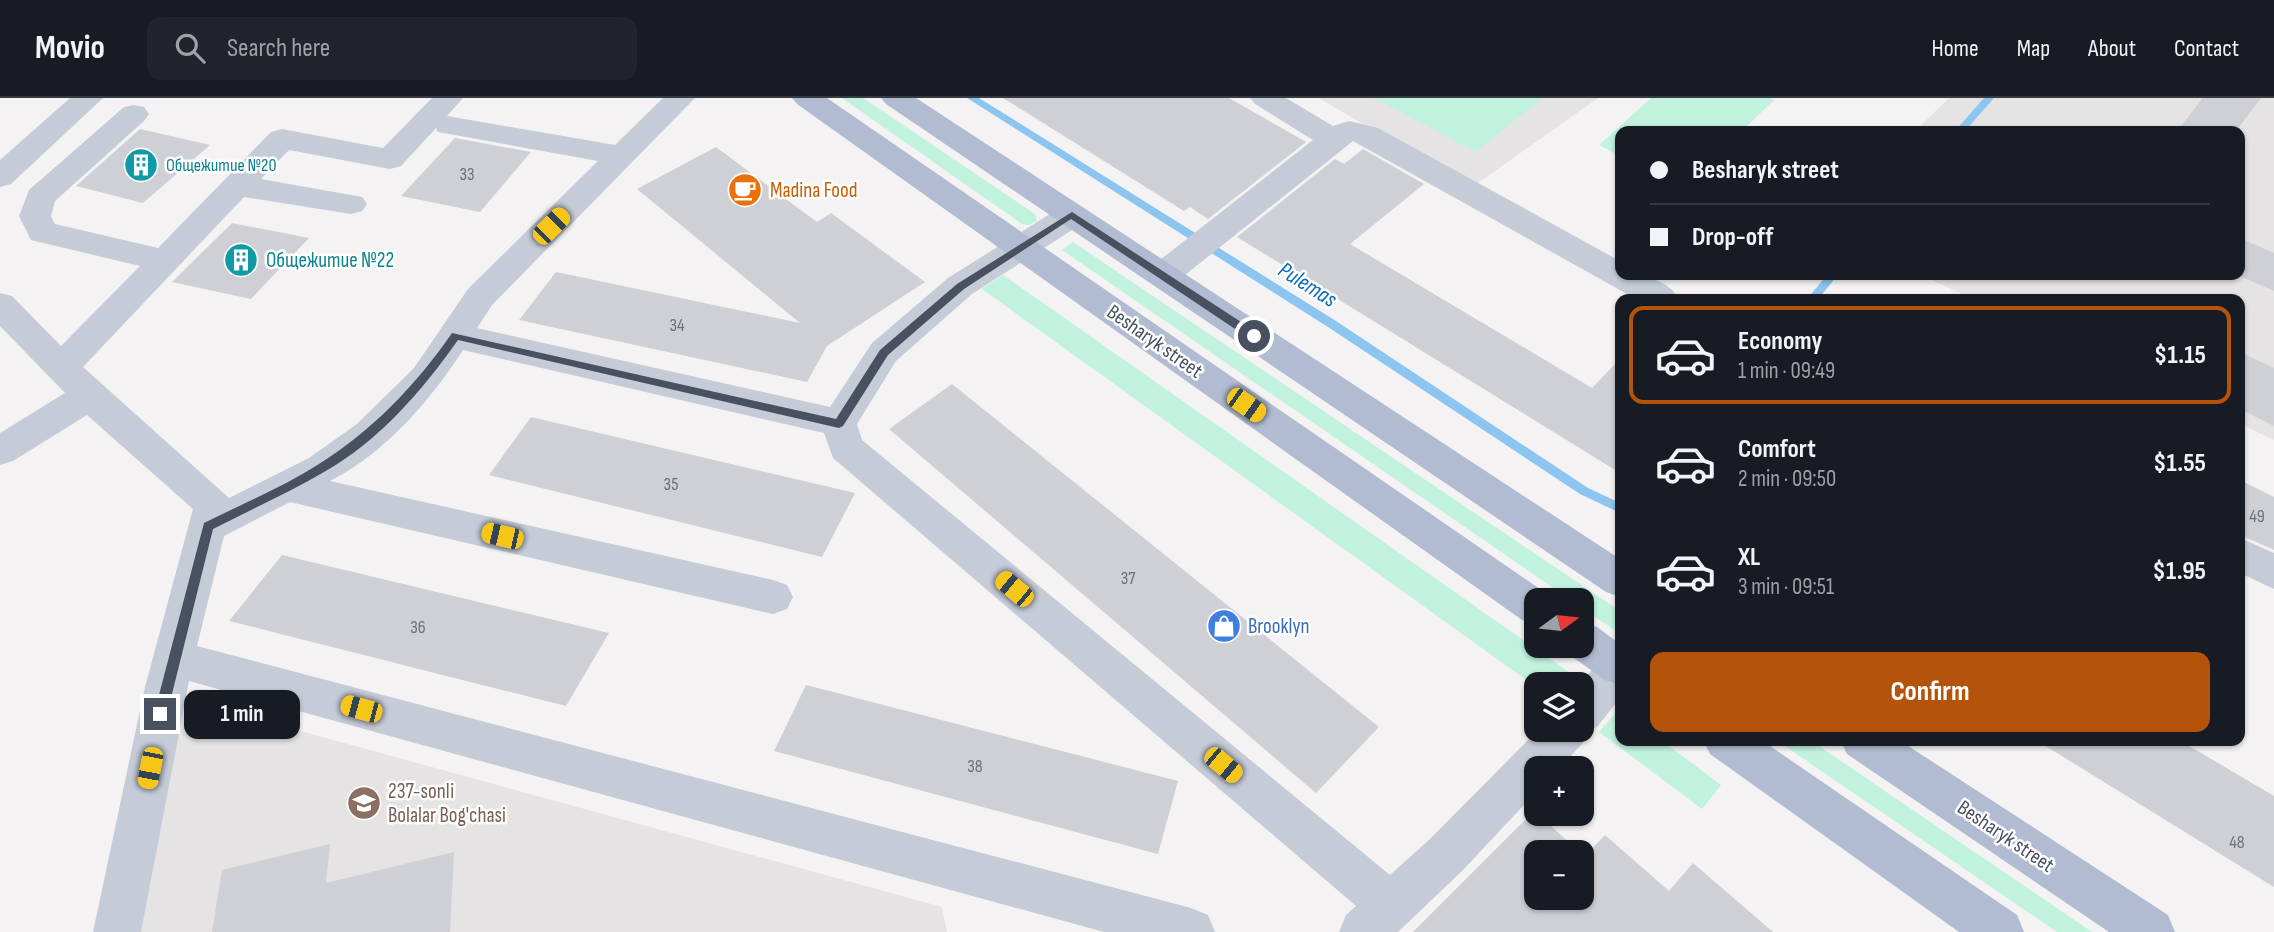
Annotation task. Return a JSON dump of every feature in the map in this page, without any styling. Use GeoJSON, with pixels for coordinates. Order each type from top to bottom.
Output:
{"type":"FeatureCollection","features":[{"type":"Feature","properties":{"kind":"main road","name":"Besharyk street"},"geometry":{"type":"LineString","coordinates":[[807,98],[1524,600]]}},
{"type":"Feature","properties":{"kind":"main road"},"geometry":{"type":"LineString","coordinates":[[896,98],[1615,577]]}},
{"type":"Feature","properties":{"kind":"main road"},"geometry":{"type":"LineString","coordinates":[[1594,649],[1615,664]]}},
{"type":"Feature","properties":{"kind":"main road"},"geometry":{"type":"LineString","coordinates":[[1734,746],[2000,932]]}},
{"type":"Feature","properties":{"kind":"main road","name":"Besharyk street"},"geometry":{"type":"LineString","coordinates":[[1871,746],[2151,932]]}},
{"type":"Feature","properties":{"kind":"street"},"geometry":{"type":"LineString","coordinates":[[0,177],[88,98]]}},
{"type":"Feature","properties":{"kind":"street"},"geometry":{"type":"LineString","coordinates":[[208,527],[322,468],[370,434],[426,377],[480,297],[680,98]]}},
{"type":"Feature","properties":{"kind":"street"},"geometry":{"type":"LineString","coordinates":[[1265,98],[1333,139]]}},
{"type":"Feature","properties":{"kind":"street"},"geometry":{"type":"LineString","coordinates":[[329,229],[390,159],[448,111],[622,156]]}},
{"type":"Feature","properties":{"kind":"street"},"geometry":{"type":"LineString","coordinates":[[134,114],[40,197],[35,216],[42,232],[165,261]]}},
{"type":"Feature","properties":{"kind":"street"},"geometry":{"type":"LineString","coordinates":[[1163,275],[1333,139],[1349,130],[1367,135],[1615,273]]}},
{"type":"Feature","properties":{"kind":"street"},"geometry":{"type":"LineString","coordinates":[[0,451],[75,382],[165,261],[282,139],[390,159]]}},
{"type":"Feature","properties":{"kind":"street"},"geometry":{"type":"LineString","coordinates":[[27,153],[77,163]]}},
{"type":"Feature","properties":{"kind":"street"},"geometry":{"type":"LineString","coordinates":[[237,187],[351,204]]}},
{"type":"Feature","properties":{"kind":"street"},"geometry":{"type":"LineString","coordinates":[[1072,215],[960,286],[884,352],[839,424],[846,449],[1377,919],[1446,855],[1555,742]]}},
{"type":"Feature","properties":{"kind":"street"},"geometry":{"type":"LineString","coordinates":[[1628,280],[1653,294]]}},
{"type":"Feature","properties":{"kind":"street"},"geometry":{"type":"LineString","coordinates":[[0,305],[75,382],[213,504],[173,659],[117,932]]}},
{"type":"Feature","properties":{"kind":"street"},"geometry":{"type":"LineString","coordinates":[[456,336],[839,424]]}},
{"type":"Feature","properties":{"kind":"street"},"geometry":{"type":"LineString","coordinates":[[286,486],[773,597]]}},
{"type":"Feature","properties":{"kind":"street"},"geometry":{"type":"LineString","coordinates":[[2245,557],[2274,572]]}},
{"type":"Feature","properties":{"kind":"street"},"geometry":{"type":"LineString","coordinates":[[173,659],[1191,932]]}},
{"type":"Feature","properties":{"kind":"street"},"geometry":{"type":"LineString","coordinates":[[1594,699],[1615,674]]}},
{"type":"Feature","properties":{"kind":"shaded area"},"geometry":{"type":"Polygon","coordinates":[[[1319,98],[1598,98],[1471,188],[1319,98]]]}},
{"type":"Feature","properties":{"kind":"shaded area"},"geometry":{"type":"Polygon","coordinates":[[[1949,98],[2274,98],[2274,440],[2245,426],[2245,294],[1962,294],[1932,280],[2245,280],[2245,126],[1920,126],[1949,98]]]}},
{"type":"Feature","properties":{"kind":"shaded area","name":"237-sonli Bolalar Bog'chasi"},"geometry":{"type":"Polygon","coordinates":[[[184,699],[942,907],[947,932],[140,932],[184,699]]]}},
{"type":"Feature","properties":{"kind":"green space"},"geometry":{"type":"Polygon","coordinates":[[[842,98],[863,98],[1035,214],[1037,221],[1028,225],[1022,224],[842,98]]]}},
{"type":"Feature","properties":{"kind":"green space"},"geometry":{"type":"Polygon","coordinates":[[[1375,98],[1543,98],[1475,152],[1375,98]]]}},
{"type":"Feature","properties":{"kind":"green space"},"geometry":{"type":"Polygon","coordinates":[[[1651,98],[1774,100],[1747,126],[1620,126],[1651,98]]]}},
{"type":"Feature","properties":{"kind":"green space"},"geometry":{"type":"Polygon","coordinates":[[[1615,131],[1615,153],[1599,145],[1615,131]]]}},
{"type":"Feature","properties":{"kind":"green space"},"geometry":{"type":"Polygon","coordinates":[[[1073,242],[1586,588],[1554,588],[1062,250],[1073,242]]]}},
{"type":"Feature","properties":{"kind":"green space"},"geometry":{"type":"Polygon","coordinates":[[[1003,275],[1524,641],[1524,658],[1549,658],[1569,672],[1524,672],[1524,678],[982,289],[1003,275]]]}},
{"type":"Feature","properties":{"kind":"green space"},"geometry":{"type":"Polygon","coordinates":[[[1594,593],[1615,608],[1615,631],[1594,616],[1594,593]]]}},
{"type":"Feature","properties":{"kind":"green space"},"geometry":{"type":"Polygon","coordinates":[[[1615,714],[1615,744],[1599,732],[1615,714]]]}},
{"type":"Feature","properties":{"kind":"green space"},"geometry":{"type":"Polygon","coordinates":[[[1618,746],[1669,746],[1721,785],[1702,809],[1618,746]]]}},
{"type":"Feature","properties":{"kind":"green space"},"geometry":{"type":"Polygon","coordinates":[[[1785,746],[1819,746],[2092,932],[2057,932],[1785,746]]]}},
{"type":"Feature","properties":{"kind":"building"},"geometry":{"type":"Polygon","coordinates":[[[1003,98],[1229,98],[1306,142],[1208,219],[1190,207],[1184,211],[1003,98]]]}},
{"type":"Feature","properties":{"kind":"building"},"geometry":{"type":"Polygon","coordinates":[[[2203,98],[2261,98],[2240,126],[2181,126],[2203,98]]]}},
{"type":"Feature","properties":{"kind":"building","name":"Общежитие №20"},"geometry":{"type":"Polygon","coordinates":[[[140,129],[210,145],[143,203],[76,186],[140,129]]]}},
{"type":"Feature","properties":{"kind":"building"},"geometry":{"type":"Polygon","coordinates":[[[455,138],[531,152],[480,212],[401,196],[455,138]]]}},
{"type":"Feature","properties":{"kind":"building"},"geometry":{"type":"Polygon","coordinates":[[[716,147],[817,222],[831,213],[925,282],[827,346],[807,382],[519,320],[556,272],[800,323],[637,189],[716,147]]]}},
{"type":"Feature","properties":{"kind":"building"},"geometry":{"type":"Polygon","coordinates":[[[1363,149],[1424,184],[1350,244],[1592,388],[1615,364],[1615,470],[1237,237],[1335,159],[1344,164],[1363,149]]]}},
{"type":"Feature","properties":{"kind":"building","name":"Общежитие №22"},"geometry":{"type":"Polygon","coordinates":[[[232,223],[309,238],[251,299],[172,282],[232,223]]]}},
{"type":"Feature","properties":{"kind":"building"},"geometry":{"type":"Polygon","coordinates":[[[2245,240],[2274,253],[2274,291],[2245,278],[2245,240]]]}},
{"type":"Feature","properties":{"kind":"building"},"geometry":{"type":"Polygon","coordinates":[[[2245,354],[2274,368],[2274,426],[2245,412],[2245,354]]]}},
{"type":"Feature","properties":{"kind":"building"},"geometry":{"type":"Polygon","coordinates":[[[952,384],[1379,727],[1316,793],[889,429],[952,384]]]}},
{"type":"Feature","properties":{"kind":"building"},"geometry":{"type":"Polygon","coordinates":[[[531,417],[855,493],[822,557],[489,475],[531,417]]]}},
{"type":"Feature","properties":{"kind":"building"},"geometry":{"type":"Polygon","coordinates":[[[2245,482],[2274,497],[2274,550],[2245,537],[2245,482]]]}},
{"type":"Feature","properties":{"kind":"building"},"geometry":{"type":"Polygon","coordinates":[[[282,555],[609,633],[566,706],[229,621],[282,555]]]}},
{"type":"Feature","properties":{"kind":"building"},"geometry":{"type":"Polygon","coordinates":[[[806,685],[1178,781],[1158,854],[774,751],[806,685]]]}},
{"type":"Feature","properties":{"kind":"building"},"geometry":{"type":"Polygon","coordinates":[[[2046,746],[2189,746],[2274,796],[2274,887],[2046,746]]]}},
{"type":"Feature","properties":{"kind":"building"},"geometry":{"type":"Polygon","coordinates":[[[1524,821],[1524,826],[1551,826],[1567,840],[1524,840],[1524,910],[1594,910],[1594,847],[1605,835],[1669,891],[1693,863],[1773,932],[1413,932],[1524,821]]]}},
{"type":"Feature","properties":{"kind":"building"},"geometry":{"type":"Polygon","coordinates":[[[330,844],[326,883],[454,852],[450,932],[212,932],[222,870],[330,844]]]}},
{"type":"Feature","properties":{"kind":"waterway","name":"Pulemas"},"geometry":{"type":"LineString","coordinates":[[972,98],[1332,324],[1584,491],[1615,506]]}},
{"type":"Feature","properties":{"kind":"waterway","name":"Pulemas"},"geometry":{"type":"LineString","coordinates":[[1964,126],[1989,98]]}},
{"type":"Feature","properties":{"kind":"waterway","name":"Pulemas"},"geometry":{"type":"LineString","coordinates":[[1816,294],[1829,280]]}},
{"type":"Feature","properties":{"kind":"place","name":"Общежитие №20"},"geometry":{"type":"Point","coordinates":[141,165]}},
{"type":"Feature","properties":{"kind":"place","name":"Madina Food"},"geometry":{"type":"Point","coordinates":[745,190]}},
{"type":"Feature","properties":{"kind":"place","name":"Общежитие №22"},"geometry":{"type":"Point","coordinates":[241,260]}},
{"type":"Feature","properties":{"kind":"place","name":"Brooklyn"},"geometry":{"type":"Point","coordinates":[1224,626]}},
{"type":"Feature","properties":{"kind":"place","name":"237-sonli Bolalar Bog'chasi"},"geometry":{"type":"Point","coordinates":[364,803]}},
{"type":"Feature","properties":{"kind":"route"},"geometry":{"type":"LineString","coordinates":[[160,714],[208,527],[322,468],[370,434],[426,377],[456,336],[839,424],[884,352],[960,286],[1072,215],[1254,336]]}}]}
